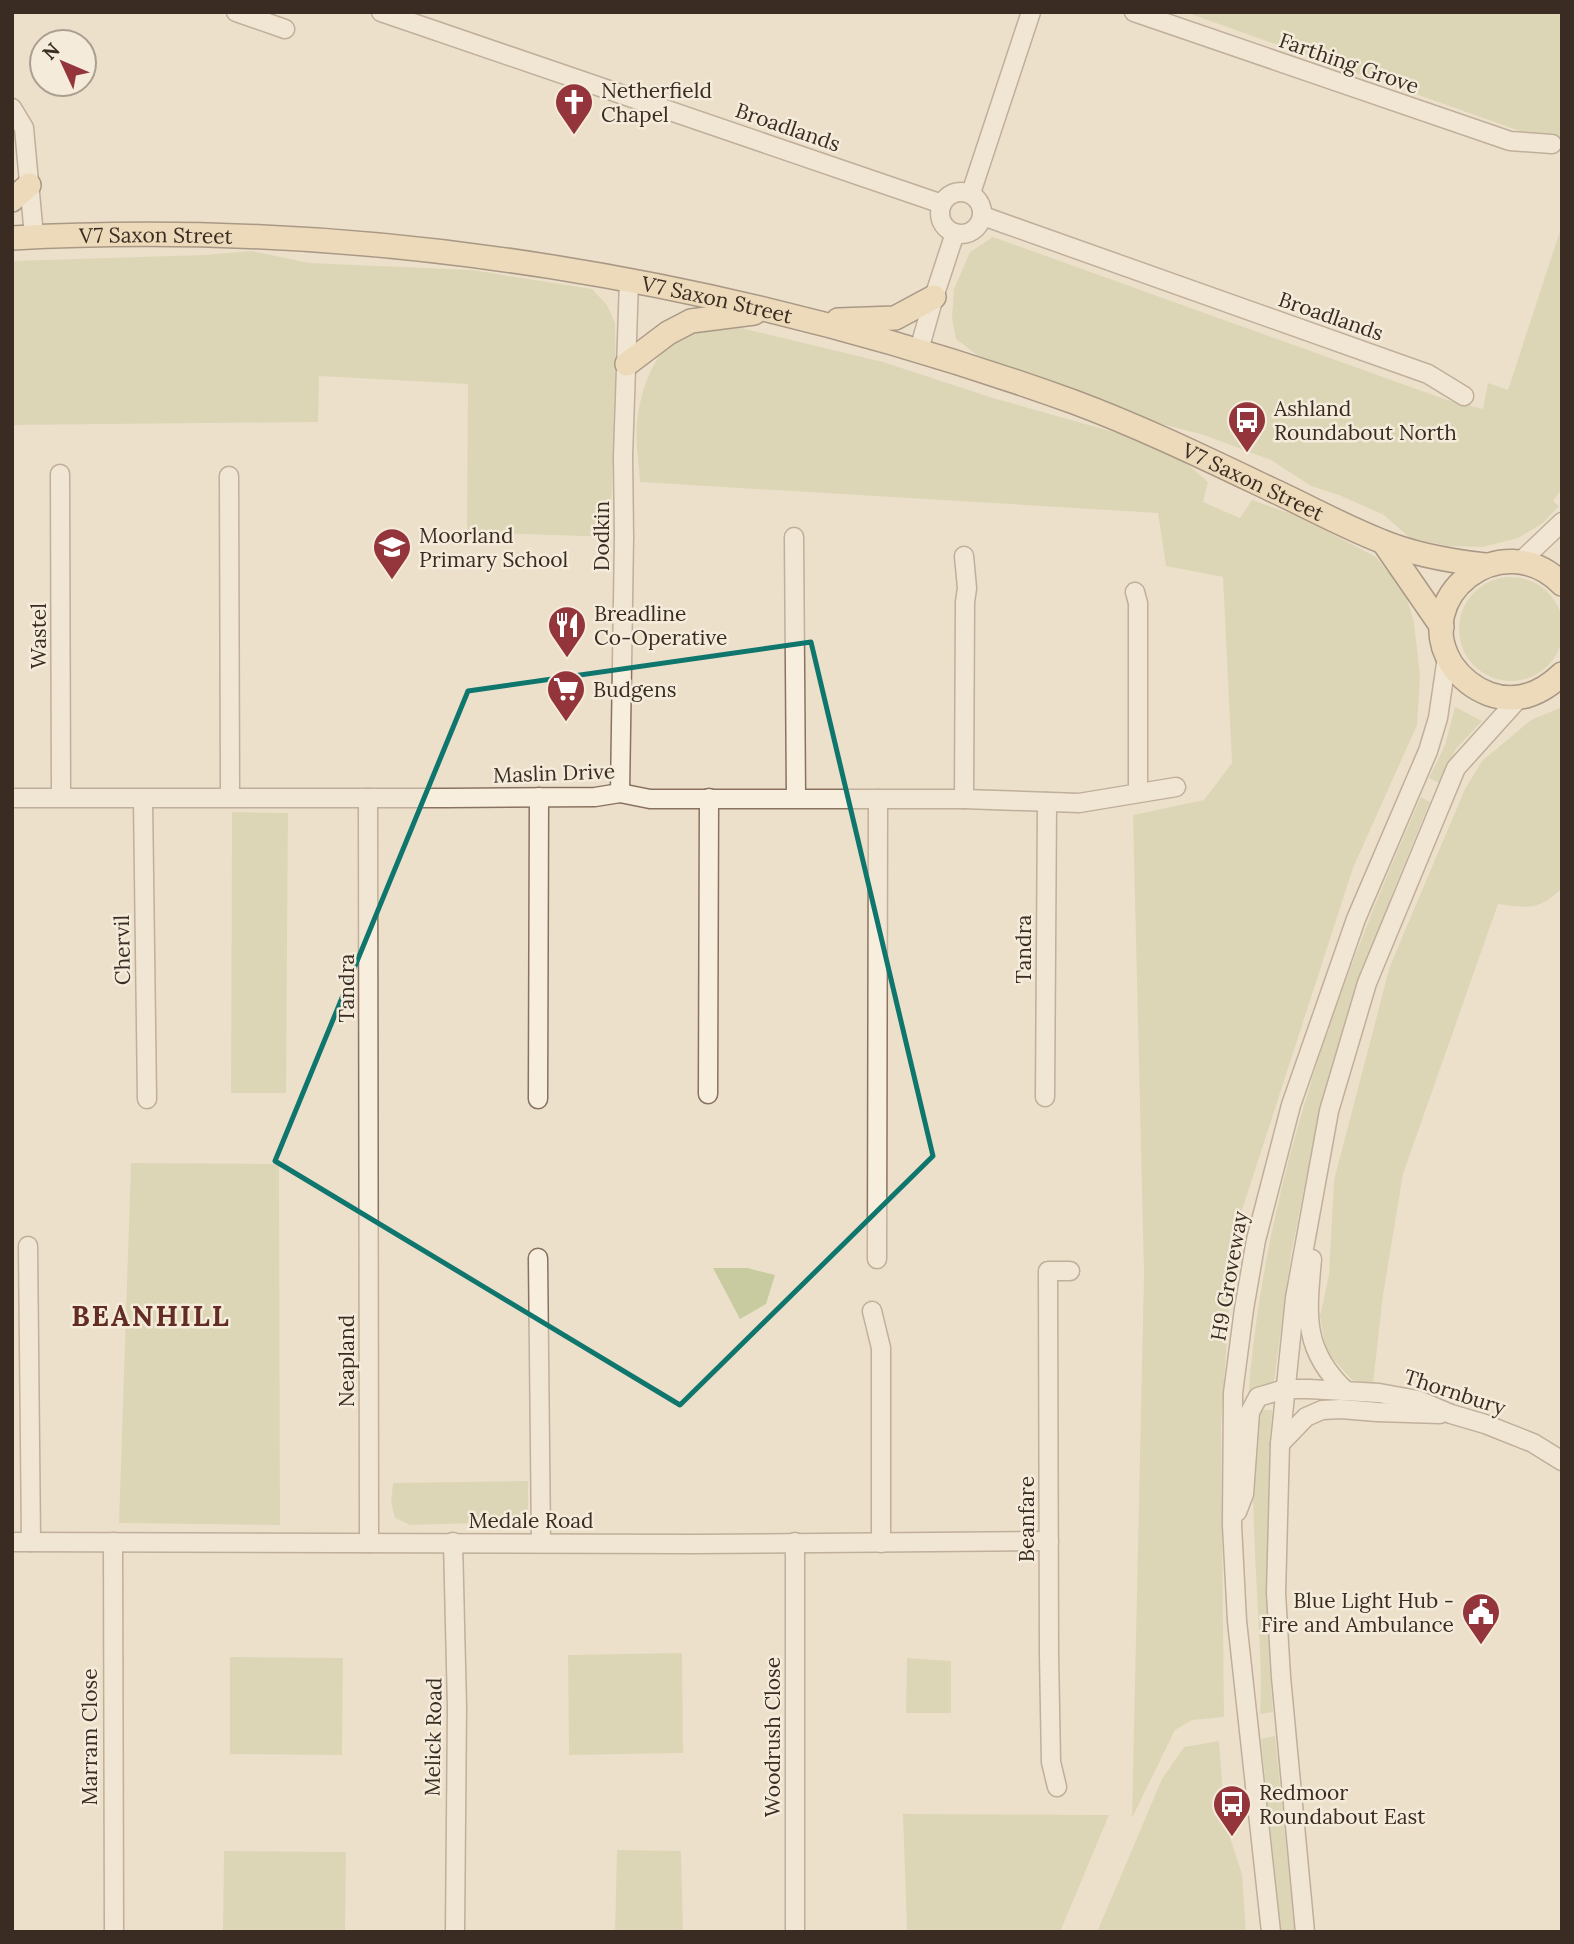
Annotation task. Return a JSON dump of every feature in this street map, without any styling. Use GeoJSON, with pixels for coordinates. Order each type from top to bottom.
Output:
{"type":"FeatureCollection","features":[{"type":"Feature","properties":{"kind":"main road","name":"V7 Saxon Street"},"geometry":{"type":"LineString","coordinates":[[23,237],[166,234],[394,247],[476,256],[629,280],[771,311],[919,350],[1076,403],[1159,435],[1384,543],[1442,560],[1485,565],[1521,561]]}},
{"type":"Feature","properties":{"kind":"main road"},"geometry":{"type":"LineString","coordinates":[[800,318],[884,320],[904,314],[934,297]]}},
{"type":"Feature","properties":{"kind":"main road"},"geometry":{"type":"LineString","coordinates":[[626,364],[668,333],[691,321],[771,311]]}},
{"type":"Feature","properties":{"kind":"main road","name":"V7 Saxon Street"},"geometry":{"type":"LineString","coordinates":[[1384,543],[1442,626]]}},
{"type":"Feature","properties":{"kind":"main road"},"geometry":{"type":"LineString","coordinates":[[1521,561],[1542,568],[1562,584]]}},
{"type":"Feature","properties":{"kind":"main road"},"geometry":{"type":"LineString","coordinates":[[1485,565],[1468,575],[1454,589],[1445,607],[1442,626],[1447,657],[1460,676],[1477,690],[1498,697],[1520,698],[1558,682]]}},
{"type":"Feature","properties":{"kind":"street"},"geometry":{"type":"LineString","coordinates":[[236,12],[285,29]]}},
{"type":"Feature","properties":{"kind":"street","name":"Broadlands"},"geometry":{"type":"LineString","coordinates":[[381,12],[942,204]]}},
{"type":"Feature","properties":{"kind":"street"},"geometry":{"type":"LineString","coordinates":[[971,193],[1031,12]]}},
{"type":"Feature","properties":{"kind":"street","name":"Farthing Grove"},"geometry":{"type":"LineString","coordinates":[[1134,12],[1510,141],[1552,144]]}},
{"type":"Feature","properties":{"kind":"street"},"geometry":{"type":"LineString","coordinates":[[12,108],[24,128],[21,192],[23,237]]}},
{"type":"Feature","properties":{"kind":"street"},"geometry":{"type":"LineString","coordinates":[[965,191],[971,193],[979,201],[982,216],[976,229],[969,233],[955,233],[944,224],[941,217],[942,204],[952,194],[965,191]]}},
{"type":"Feature","properties":{"kind":"street","name":"Broadlands"},"geometry":{"type":"LineString","coordinates":[[982,216],[1428,374],[1464,396]]}},
{"type":"Feature","properties":{"kind":"street"},"geometry":{"type":"LineString","coordinates":[[919,350],[955,233]]}},
{"type":"Feature","properties":{"kind":"street","name":"Dodkin"},"geometry":{"type":"LineString","coordinates":[[620,793],[623,456],[629,280]]}},
{"type":"Feature","properties":{"kind":"street","name":"Wastel"},"geometry":{"type":"LineString","coordinates":[[60,474],[61,797]]}},
{"type":"Feature","properties":{"kind":"street"},"geometry":{"type":"LineString","coordinates":[[229,476],[230,797]]}},
{"type":"Feature","properties":{"kind":"street"},"geometry":{"type":"LineString","coordinates":[[1521,561],[1562,522]]}},
{"type":"Feature","properties":{"kind":"street"},"geometry":{"type":"LineString","coordinates":[[794,537],[796,798]]}},
{"type":"Feature","properties":{"kind":"street"},"geometry":{"type":"LineString","coordinates":[[964,556],[967,589],[964,799]]}},
{"type":"Feature","properties":{"kind":"street"},"geometry":{"type":"LineString","coordinates":[[1135,592],[1138,603],[1138,792]]}},
{"type":"Feature","properties":{"kind":"street","name":"H9 Groveway"},"geometry":{"type":"LineString","coordinates":[[1271,1932],[1237,1621],[1232,1525],[1233,1393],[1256,1240],[1291,1105],[1356,919],[1428,751],[1437,718],[1447,657]]}},
{"type":"Feature","properties":{"kind":"street"},"geometry":{"type":"LineString","coordinates":[[1305,1932],[1281,1677],[1276,1592],[1280,1444],[1295,1298],[1329,1111],[1367,984],[1424,840],[1456,768],[1520,698]]}},
{"type":"Feature","properties":{"kind":"street","name":"Maslin Drive"},"geometry":{"type":"LineString","coordinates":[[12,798],[143,800],[230,797],[595,797],[620,793],[650,799],[964,799],[1079,803],[1176,787]]}},
{"type":"Feature","properties":{"kind":"street"},"geometry":{"type":"LineString","coordinates":[[538,1098],[539,797]]}},
{"type":"Feature","properties":{"kind":"street","name":"Tandra"},"geometry":{"type":"LineString","coordinates":[[368,798],[370,1178]]}},
{"type":"Feature","properties":{"kind":"street"},"geometry":{"type":"LineString","coordinates":[[708,1094],[709,798]]}},
{"type":"Feature","properties":{"kind":"street"},"geometry":{"type":"LineString","coordinates":[[877,1259],[878,799]]}},
{"type":"Feature","properties":{"kind":"street","name":"Chervil"},"geometry":{"type":"LineString","coordinates":[[143,800],[147,1099]]}},
{"type":"Feature","properties":{"kind":"street","name":"Tandra"},"geometry":{"type":"LineString","coordinates":[[1045,1097],[1047,802]]}},
{"type":"Feature","properties":{"kind":"street"},"geometry":{"type":"LineString","coordinates":[[1317,1172],[1309,1318],[1312,1345],[1324,1369],[1346,1391]]}},
{"type":"Feature","properties":{"kind":"street","name":"Neapland"},"geometry":{"type":"LineString","coordinates":[[369,1543],[370,1178]]}},
{"type":"Feature","properties":{"kind":"street"},"geometry":{"type":"LineString","coordinates":[[28,1246],[31,1542]]}},
{"type":"Feature","properties":{"kind":"street"},"geometry":{"type":"LineString","coordinates":[[538,1258],[541,1542]]}},
{"type":"Feature","properties":{"kind":"street","name":"Beanfare"},"geometry":{"type":"LineString","coordinates":[[1057,1787],[1051,1762],[1049,1541],[1041,1272],[1070,1271]]}},
{"type":"Feature","properties":{"kind":"street"},"geometry":{"type":"LineString","coordinates":[[872,1311],[881,1348],[881,1543]]}},
{"type":"Feature","properties":{"kind":"street"},"geometry":{"type":"LineString","coordinates":[[1232,1525],[1244,1494],[1250,1412],[1258,1397],[1285,1389]]}},
{"type":"Feature","properties":{"kind":"street","name":"Thornbury"},"geometry":{"type":"LineString","coordinates":[[1285,1389],[1346,1391],[1418,1400],[1533,1443],[1562,1461]]}},
{"type":"Feature","properties":{"kind":"street"},"geometry":{"type":"LineString","coordinates":[[1280,1444],[1306,1417],[1322,1410],[1451,1414]]}},
{"type":"Feature","properties":{"kind":"street","name":"Medale Road"},"geometry":{"type":"LineString","coordinates":[[12,1542],[694,1544],[1049,1541]]}},
{"type":"Feature","properties":{"kind":"street","name":"Marram Close"},"geometry":{"type":"LineString","coordinates":[[113,1542],[114,1932]]}},
{"type":"Feature","properties":{"kind":"street","name":"Melick Road"},"geometry":{"type":"LineString","coordinates":[[453,1542],[457,1707],[455,1932]]}},
{"type":"Feature","properties":{"kind":"street","name":"Woodrush Close"},"geometry":{"type":"LineString","coordinates":[[795,1542],[795,1932]]}},
{"type":"Feature","properties":{"kind":"highlighted area"},"geometry":{"type":"Polygon","coordinates":[[[811,642],[933,1156],[680,1405],[275,1161],[468,691],[811,642]]]}},
{"type":"Feature","properties":{"kind":"green space"},"geometry":{"type":"Polygon","coordinates":[[[1185,12],[1562,12],[1562,146],[1185,12]]]}},
{"type":"Feature","properties":{"kind":"green space"},"geometry":{"type":"Polygon","coordinates":[[[1562,225],[1562,489],[1553,501],[1559,506],[1543,523],[1518,538],[1483,547],[1448,546],[1410,538],[1384,515],[1311,486],[1271,460],[1204,435],[1158,423],[977,355],[956,339],[952,318],[954,289],[970,252],[993,237],[1447,400],[1483,409],[1488,383],[1508,390],[1562,225]]]}},
{"type":"Feature","properties":{"kind":"green space"},"geometry":{"type":"Polygon","coordinates":[[[252,251],[309,263],[472,270],[592,289],[607,305],[615,323],[616,384],[610,537],[467,532],[468,384],[319,376],[318,422],[12,425],[12,261],[252,251]]]}},
{"type":"Feature","properties":{"kind":"green space"},"geometry":{"type":"Polygon","coordinates":[[[737,327],[883,362],[993,398],[1117,433],[1179,457],[1208,482],[1203,502],[1240,518],[1252,500],[1300,517],[1376,557],[1405,593],[1414,622],[1420,676],[1417,725],[1353,868],[1234,1235],[1221,1425],[1224,1717],[1192,1720],[1175,1730],[1132,1818],[1144,1274],[1133,815],[1204,800],[1232,763],[1223,577],[1166,566],[1158,513],[640,482],[637,422],[643,393],[654,364],[673,341],[685,333],[699,328],[737,327]]]}},
{"type":"Feature","properties":{"kind":"green space"},"geometry":{"type":"Polygon","coordinates":[[[1511,577],[1531,581],[1548,592],[1559,609],[1563,629],[1559,649],[1548,666],[1531,677],[1511,681],[1491,677],[1474,666],[1463,649],[1459,629],[1463,609],[1474,592],[1491,581],[1511,577]]]}},
{"type":"Feature","properties":{"kind":"green space"},"geometry":{"type":"Polygon","coordinates":[[[1455,707],[1482,721],[1456,749],[1439,783],[1429,778],[1445,745],[1455,707]]]}},
{"type":"Feature","properties":{"kind":"green space"},"geometry":{"type":"Polygon","coordinates":[[[1562,707],[1562,888],[1547,901],[1532,906],[1498,904],[1403,1174],[1383,1295],[1373,1384],[1352,1380],[1326,1351],[1320,1316],[1329,1275],[1334,1180],[1390,966],[1465,789],[1482,761],[1531,720],[1562,707]]]}},
{"type":"Feature","properties":{"kind":"green space"},"geometry":{"type":"Polygon","coordinates":[[[1421,797],[1430,802],[1394,889],[1348,1015],[1314,1139],[1291,1254],[1274,1381],[1248,1400],[1256,1321],[1269,1244],[1308,1091],[1360,943],[1421,797]]]}},
{"type":"Feature","properties":{"kind":"green space"},"geometry":{"type":"Polygon","coordinates":[[[232,812],[288,813],[286,1093],[231,1093],[232,812]]]}},
{"type":"Feature","properties":{"kind":"green space"},"geometry":{"type":"Polygon","coordinates":[[[131,1163],[279,1164],[280,1525],[119,1523],[131,1163]]]}},
{"type":"Feature","properties":{"kind":"green space"},"geometry":{"type":"Polygon","coordinates":[[[713,1268],[747,1268],[775,1275],[766,1304],[740,1319],[713,1268]]]}},
{"type":"Feature","properties":{"kind":"green space"},"geometry":{"type":"Polygon","coordinates":[[[1262,1410],[1272,1410],[1267,1561],[1273,1712],[1260,1714],[1253,1487],[1257,1426],[1262,1410]]]}},
{"type":"Feature","properties":{"kind":"green space"},"geometry":{"type":"Polygon","coordinates":[[[528,1481],[528,1511],[517,1522],[410,1525],[395,1518],[391,1502],[393,1483],[528,1481]]]}},
{"type":"Feature","properties":{"kind":"green space"},"geometry":{"type":"Polygon","coordinates":[[[682,1653],[683,1753],[569,1755],[568,1655],[682,1653]]]}},
{"type":"Feature","properties":{"kind":"green space"},"geometry":{"type":"Polygon","coordinates":[[[230,1657],[343,1658],[342,1755],[230,1754],[230,1657]]]}},
{"type":"Feature","properties":{"kind":"green space"},"geometry":{"type":"Polygon","coordinates":[[[907,1658],[951,1661],[951,1713],[906,1713],[907,1658]]]}},
{"type":"Feature","properties":{"kind":"green space"},"geometry":{"type":"Polygon","coordinates":[[[1275,1736],[1295,1932],[1281,1932],[1261,1739],[1275,1736]]]}},
{"type":"Feature","properties":{"kind":"green space"},"geometry":{"type":"Polygon","coordinates":[[[1219,1741],[1225,1822],[1242,1874],[1246,1932],[1097,1932],[1162,1779],[1184,1747],[1219,1741]]]}},
{"type":"Feature","properties":{"kind":"green space"},"geometry":{"type":"Polygon","coordinates":[[[903,1814],[1109,1815],[1060,1932],[907,1932],[903,1814]]]}},
{"type":"Feature","properties":{"kind":"green space"},"geometry":{"type":"Polygon","coordinates":[[[617,1850],[681,1851],[683,1932],[615,1932],[617,1850]]]}},
{"type":"Feature","properties":{"kind":"green space"},"geometry":{"type":"Polygon","coordinates":[[[224,1851],[346,1852],[345,1932],[223,1932],[224,1851]]]}},
{"type":"Feature","properties":{"kind":"place","name":"Netherfield Chapel"},"geometry":{"type":"Point","coordinates":[574,136]}},
{"type":"Feature","properties":{"kind":"place","name":"Ashland Roundabout North"},"geometry":{"type":"Point","coordinates":[1247,454]}},
{"type":"Feature","properties":{"kind":"place","name":"Moorland Primary School"},"geometry":{"type":"Point","coordinates":[392,581]}},
{"type":"Feature","properties":{"kind":"place","name":"Breadline Co-Operative"},"geometry":{"type":"Point","coordinates":[567,659]}},
{"type":"Feature","properties":{"kind":"place","name":"Budgens"},"geometry":{"type":"Point","coordinates":[566,723]}},
{"type":"Feature","properties":{"kind":"place","name":"Blue Light Hub - Fire and Ambulance"},"geometry":{"type":"Point","coordinates":[1481,1646]}},
{"type":"Feature","properties":{"kind":"place","name":"Redmoor Roundabout East"},"geometry":{"type":"Point","coordinates":[1232,1838]}},
{"type":"Feature","properties":{"kind":"district","name":"BEANHILL"},"geometry":{"type":"Point","coordinates":[151,1316]}}]}
